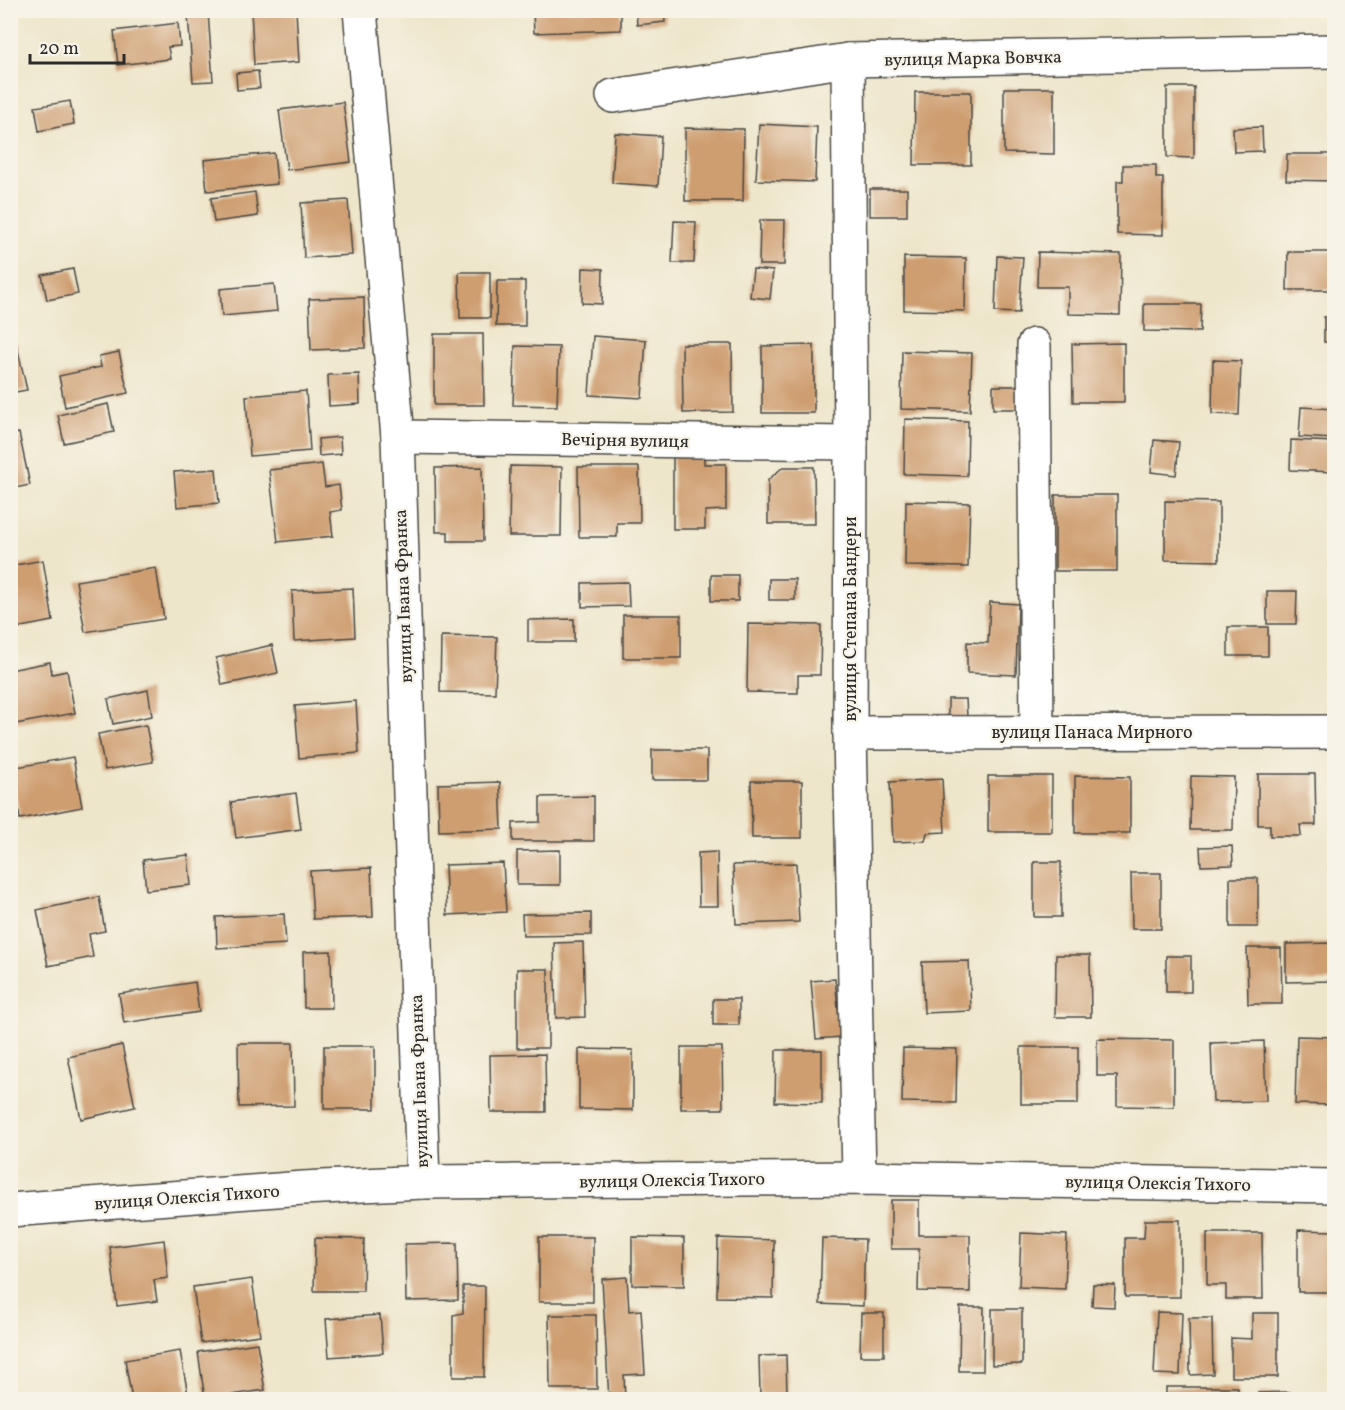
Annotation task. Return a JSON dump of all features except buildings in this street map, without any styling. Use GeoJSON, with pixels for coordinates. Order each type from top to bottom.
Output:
{"type":"FeatureCollection","features":[{"type":"Feature","properties":{"kind":"street","name":"вулиця Івана Франка"},"geometry":{"type":"LineString","coordinates":[[360,10],[398,438],[423,1182]]}},
{"type":"Feature","properties":{"kind":"street","name":"вулиця Марка Вовчка"},"geometry":{"type":"LineString","coordinates":[[614,96],[848,60],[1335,51]]}},
{"type":"Feature","properties":{"kind":"street","name":"вулиця Степана Бандери"},"geometry":{"type":"LineString","coordinates":[[848,60],[851,443],[850,733],[859,1178]]}},
{"type":"Feature","properties":{"kind":"street"},"geometry":{"type":"LineString","coordinates":[[1034,345],[1037,732]]}},
{"type":"Feature","properties":{"kind":"street","name":"Вечірня вулиця"},"geometry":{"type":"LineString","coordinates":[[398,438],[851,443]]}},
{"type":"Feature","properties":{"kind":"street","name":"вулиця Панаса Мирного"},"geometry":{"type":"LineString","coordinates":[[850,733],[1335,732]]}},
{"type":"Feature","properties":{"kind":"street","name":"вулиця Олексія Тихого"},"geometry":{"type":"LineString","coordinates":[[10,1210],[303,1188],[423,1182],[859,1178],[1335,1186]]}}]}
